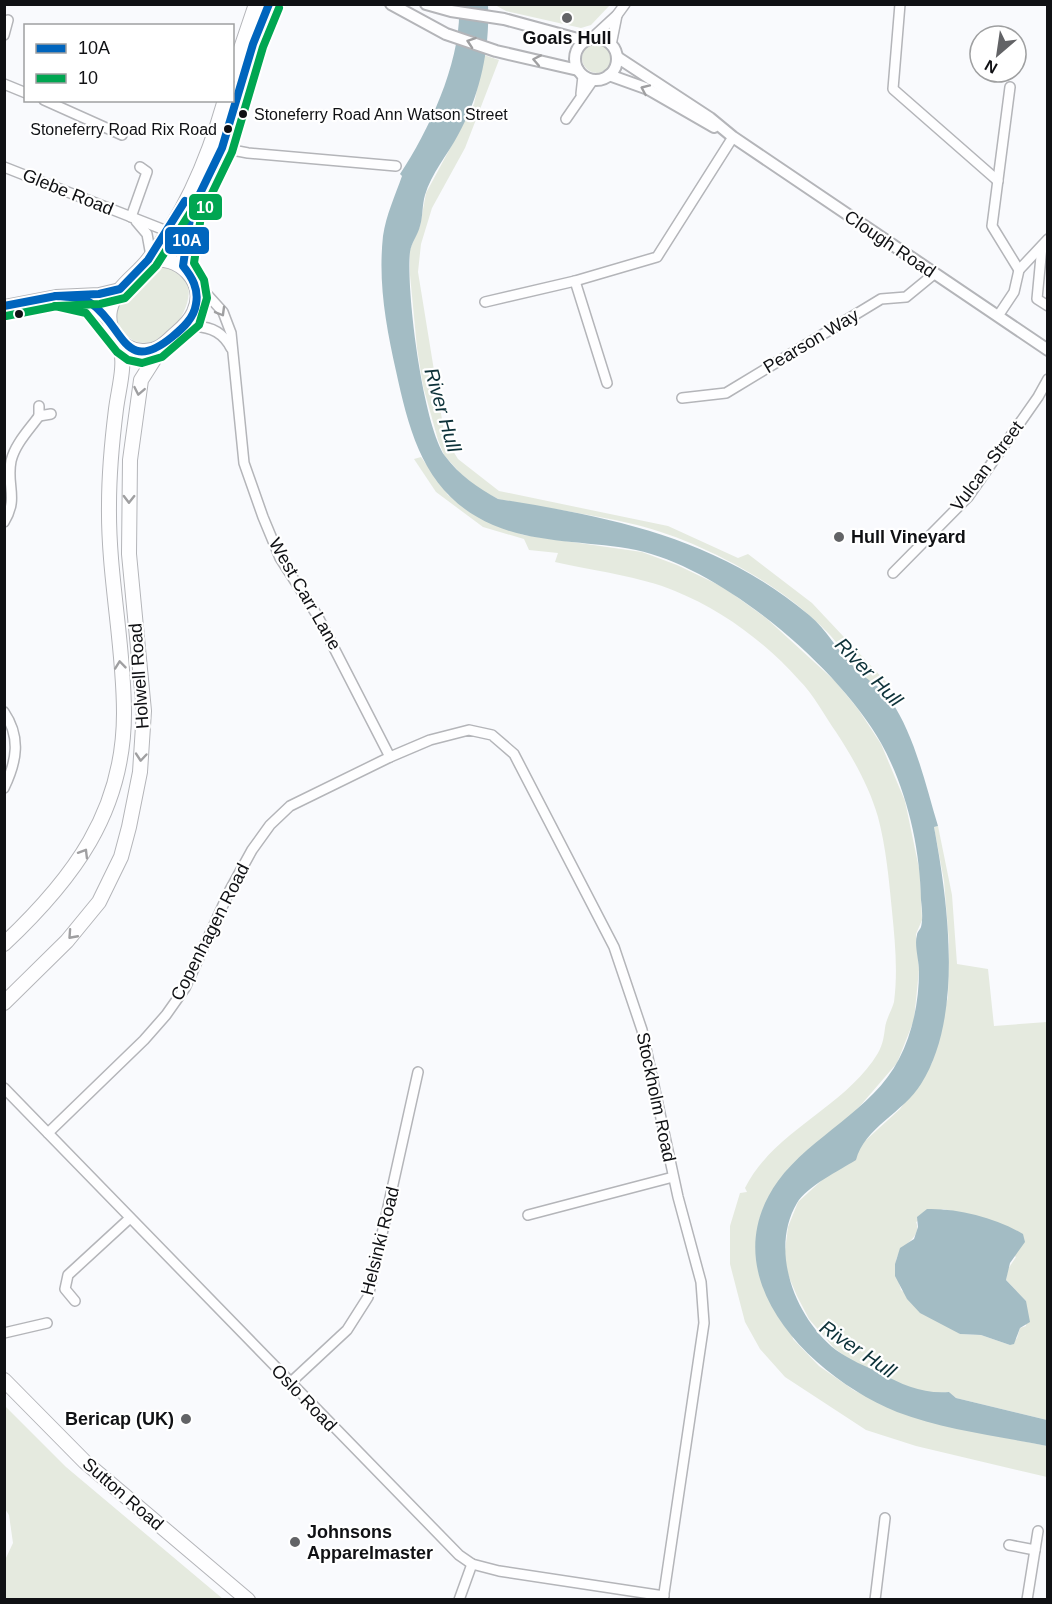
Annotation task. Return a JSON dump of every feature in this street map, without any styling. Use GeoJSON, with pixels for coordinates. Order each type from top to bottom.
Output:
{"type":"FeatureCollection","features":[{"type":"Feature","properties":{"kind":"highway"},"geometry":{"type":"LineString","coordinates":[[234,69],[256,4]]}},
{"type":"Feature","properties":{"kind":"highway"},"geometry":{"type":"LineString","coordinates":[[183,266],[186,233],[192,212],[222,148],[253,44],[269,4]]}},
{"type":"Feature","properties":{"kind":"highway"},"geometry":{"type":"LineString","coordinates":[[150,258],[166,259],[183,266],[194,279],[196,306],[182,328],[162,347],[138,351],[120,342],[110,324],[110,309],[120,289],[150,258],[194,184],[212,143],[224,102]]}},
{"type":"Feature","properties":{"kind":"highway","name":"Holwell Road"},"geometry":{"type":"LineString","coordinates":[[4,944],[49,901],[79,863],[104,815],[121,754],[123,696],[112,585],[109,518],[113,441],[124,362],[120,342]]}},
{"type":"Feature","properties":{"kind":"highway","name":"Holwell Road"},"geometry":{"type":"LineString","coordinates":[[4,1003],[67,941],[99,902],[113,875],[129,827],[140,772],[144,711],[129,554],[130,460],[141,380],[162,347]]}},
{"type":"Feature","properties":{"kind":"highway","name":"Sutton Road"},"geometry":{"type":"LineString","coordinates":[[4,1380],[85,1462],[248,1599]]}},
{"type":"Feature","properties":{"kind":"main road"},"geometry":{"type":"LineString","coordinates":[[391,4],[446,34],[496,51],[585,75],[609,75],[615,67],[616,57],[611,45],[603,39],[588,40],[504,19],[451,11],[426,4]]}},
{"type":"Feature","properties":{"kind":"main road"},"geometry":{"type":"LineString","coordinates":[[585,75],[576,52],[588,40]]}},
{"type":"Feature","properties":{"kind":"main road","name":"Clough Road"},"geometry":{"type":"LineString","coordinates":[[616,57],[710,118],[733,137]]}},
{"type":"Feature","properties":{"kind":"main road","name":"Clough Road"},"geometry":{"type":"LineString","coordinates":[[609,75],[648,89],[733,137],[1047,350]]}},
{"type":"Feature","properties":{"kind":"main road"},"geometry":{"type":"LineString","coordinates":[[4,306],[56,296],[99,294],[120,289]]}},
{"type":"Feature","properties":{"kind":"main road"},"geometry":{"type":"LineString","coordinates":[[56,296],[79,298],[91,304],[110,324]]}},
{"type":"Feature","properties":{"kind":"street"},"geometry":{"type":"LineString","coordinates":[[588,40],[617,15],[625,4]]}},
{"type":"Feature","properties":{"kind":"street"},"geometry":{"type":"LineString","coordinates":[[900,4],[893,89],[998,180]]}},
{"type":"Feature","properties":{"kind":"street"},"geometry":{"type":"LineString","coordinates":[[611,45],[617,15]]}},
{"type":"Feature","properties":{"kind":"street"},"geometry":{"type":"LineString","coordinates":[[4,35],[9,19]]}},
{"type":"Feature","properties":{"kind":"street"},"geometry":{"type":"LineString","coordinates":[[566,119],[581,94],[585,75]]}},
{"type":"Feature","properties":{"kind":"street"},"geometry":{"type":"LineString","coordinates":[[4,84],[24,92]]}},
{"type":"Feature","properties":{"kind":"street"},"geometry":{"type":"LineString","coordinates":[[1010,87],[992,226],[1019,270]]}},
{"type":"Feature","properties":{"kind":"street"},"geometry":{"type":"LineString","coordinates":[[49,102],[122,135]]}},
{"type":"Feature","properties":{"kind":"street"},"geometry":{"type":"LineString","coordinates":[[69,110],[71,102]]}},
{"type":"Feature","properties":{"kind":"street"},"geometry":{"type":"LineString","coordinates":[[485,302],[575,281],[657,256],[733,137]]}},
{"type":"Feature","properties":{"kind":"street"},"geometry":{"type":"LineString","coordinates":[[222,148],[256,154],[396,166]]}},
{"type":"Feature","properties":{"kind":"street","name":"Glebe Road"},"geometry":{"type":"LineString","coordinates":[[4,167],[167,231]]}},
{"type":"Feature","properties":{"kind":"street"},"geometry":{"type":"LineString","coordinates":[[131,217],[147,172],[140,167]]}},
{"type":"Feature","properties":{"kind":"street","name":"Glebe Road"},"geometry":{"type":"LineString","coordinates":[[131,217],[147,234],[150,258]]}},
{"type":"Feature","properties":{"kind":"street"},"geometry":{"type":"LineString","coordinates":[[998,316],[1014,292],[1019,270],[1044,243]]}},
{"type":"Feature","properties":{"kind":"street"},"geometry":{"type":"LineString","coordinates":[[1044,243],[1037,299],[1047,306]]}},
{"type":"Feature","properties":{"kind":"street","name":"Pearson Way"},"geometry":{"type":"LineString","coordinates":[[682,398],[726,393],[881,299],[906,297],[934,274]]}},
{"type":"Feature","properties":{"kind":"street","name":"West Carr Lane"},"geometry":{"type":"LineString","coordinates":[[194,279],[223,312],[231,333],[244,464],[263,517],[280,558],[317,615],[390,757]]}},
{"type":"Feature","properties":{"kind":"street"},"geometry":{"type":"LineString","coordinates":[[575,281],[607,383]]}},
{"type":"Feature","properties":{"kind":"street"},"geometry":{"type":"LineString","coordinates":[[182,328],[195,326],[212,329],[226,340],[233,353]]}},
{"type":"Feature","properties":{"kind":"street","name":"Vulcan Street"},"geometry":{"type":"LineString","coordinates":[[893,573],[968,497],[1038,397],[1047,379]]}},
{"type":"Feature","properties":{"kind":"street"},"geometry":{"type":"LineString","coordinates":[[39,406],[39,417]]}},
{"type":"Feature","properties":{"kind":"street"},"geometry":{"type":"LineString","coordinates":[[4,522],[14,499],[11,462],[24,435],[39,417],[51,414]]}},
{"type":"Feature","properties":{"kind":"street"},"geometry":{"type":"LineString","coordinates":[[4,712],[17,737],[15,761],[4,788]]}},
{"type":"Feature","properties":{"kind":"street","name":"Stockholm Road"},"geometry":{"type":"LineString","coordinates":[[390,757],[430,740],[469,730],[492,735],[514,754],[614,947],[642,1030],[673,1177],[701,1282],[704,1323],[664,1598]]}},
{"type":"Feature","properties":{"kind":"street","name":"Copenhagen Road"},"geometry":{"type":"LineString","coordinates":[[48,1133],[144,1040],[166,1015],[185,988],[230,890],[252,850],[270,825],[298,800],[390,757]]}},
{"type":"Feature","properties":{"kind":"street","name":"Helsinki Road"},"geometry":{"type":"LineString","coordinates":[[290,1383],[347,1330],[368,1297],[417,1071]]}},
{"type":"Feature","properties":{"kind":"street","name":"Oslo Road"},"geometry":{"type":"LineString","coordinates":[[4,1088],[439,1537],[472,1564],[499,1571],[664,1598]]}},
{"type":"Feature","properties":{"kind":"street"},"geometry":{"type":"LineString","coordinates":[[528,1215],[673,1177]]}},
{"type":"Feature","properties":{"kind":"street"},"geometry":{"type":"LineString","coordinates":[[75,1300],[65,1289],[68,1275],[130,1218]]}},
{"type":"Feature","properties":{"kind":"street"},"geometry":{"type":"LineString","coordinates":[[4,1333],[47,1323]]}},
{"type":"Feature","properties":{"kind":"street"},"geometry":{"type":"LineString","coordinates":[[875,1599],[885,1518]]}},
{"type":"Feature","properties":{"kind":"street"},"geometry":{"type":"LineString","coordinates":[[1028,1599],[1038,1531]]}},
{"type":"Feature","properties":{"kind":"street"},"geometry":{"type":"LineString","coordinates":[[1009,1545],[1035,1550]]}},
{"type":"Feature","properties":{"kind":"street"},"geometry":{"type":"LineString","coordinates":[[459,1599],[472,1564]]}},
{"type":"Feature","properties":{"kind":"shaded area","name":"Goals Hull"},"geometry":{"type":"Polygon","coordinates":[[[495,5],[610,5],[591,25],[581,28],[506,11],[495,5]]]}},
{"type":"Feature","properties":{"kind":"shaded area"},"geometry":{"type":"Polygon","coordinates":[[[597,43],[608,47],[612,58],[608,69],[597,73],[586,69],[582,58],[586,47],[597,43]]]}},
{"type":"Feature","properties":{"kind":"shaded area"},"geometry":{"type":"Polygon","coordinates":[[[484,55],[499,60],[465,148],[432,208],[421,244],[418,272],[445,438],[458,459],[499,491],[668,526],[738,558],[748,554],[812,603],[889,685],[872,683],[865,678],[824,629],[793,601],[729,561],[659,531],[637,525],[498,499],[480,490],[444,455],[423,386],[410,275],[410,249],[420,226],[426,193],[474,104],[484,55]]]}},
{"type":"Feature","properties":{"kind":"shaded area"},"geometry":{"type":"Polygon","coordinates":[[[161,266],[178,270],[187,280],[189,294],[185,309],[177,323],[166,335],[152,342],[138,342],[125,333],[118,321],[117,311],[126,292],[134,283],[161,266]]]}},
{"type":"Feature","properties":{"kind":"shaded area"},"geometry":{"type":"Polygon","coordinates":[[[421,457],[448,495],[468,510],[523,535],[642,552],[677,565],[723,587],[766,618],[835,681],[858,709],[881,744],[905,801],[920,873],[922,920],[916,934],[919,970],[914,1020],[897,1063],[854,1113],[806,1152],[781,1178],[767,1200],[793,1339],[819,1366],[855,1391],[943,1425],[1047,1446],[1047,1477],[916,1446],[866,1430],[785,1377],[760,1349],[745,1322],[730,1264],[730,1226],[740,1193],[747,1192],[745,1188],[773,1150],[829,1105],[864,1072],[880,1050],[894,1002],[895,945],[883,840],[870,794],[842,742],[799,680],[757,640],[726,617],[662,586],[555,562],[558,553],[529,550],[524,539],[483,527],[436,492],[414,459],[421,457]]]}},
{"type":"Feature","properties":{"kind":"shaded area"},"geometry":{"type":"Polygon","coordinates":[[[938,826],[952,895],[957,964],[988,969],[994,1026],[1047,1022],[1047,1420],[956,1398],[949,1392],[931,1394],[902,1385],[849,1359],[834,1348],[809,1319],[786,1270],[785,1251],[788,1227],[798,1202],[900,1109],[932,1063],[948,997],[949,942],[944,881],[934,827],[938,826]],[[943,1209],[916,1222],[914,1237],[901,1250],[896,1261],[896,1272],[901,1290],[960,1334],[981,1335],[1010,1345],[1017,1338],[1020,1328],[1026,1326],[1026,1301],[1006,1280],[1008,1269],[1016,1257],[960,1213],[943,1209]]]}},
{"type":"Feature","properties":{"kind":"shaded area"},"geometry":{"type":"Polygon","coordinates":[[[4,1405],[66,1467],[223,1599],[5,1599],[5,1560],[13,1543],[9,1515],[5,1509],[4,1405]]]}},
{"type":"Feature","properties":{"kind":"water"},"geometry":{"type":"Polygon","coordinates":[[[459,5],[488,5],[487,38],[482,72],[466,120],[428,187],[420,226],[410,252],[409,271],[423,388],[437,440],[445,456],[456,469],[476,486],[498,499],[622,523],[700,549],[738,567],[774,589],[809,615],[857,671],[886,694],[899,713],[918,760],[938,826],[934,827],[944,889],[949,958],[948,993],[943,1026],[934,1057],[914,1094],[867,1139],[856,1160],[815,1185],[797,1203],[789,1221],[786,1262],[798,1302],[821,1336],[836,1350],[858,1363],[913,1388],[930,1392],[949,1392],[956,1398],[1047,1420],[1047,1446],[933,1424],[897,1412],[864,1396],[832,1375],[803,1349],[779,1319],[763,1287],[755,1253],[760,1217],[778,1181],[807,1150],[873,1094],[899,1059],[914,1016],[919,982],[916,939],[922,917],[918,860],[905,799],[881,743],[862,714],[837,683],[775,625],[740,599],[705,577],[669,560],[636,550],[527,536],[493,525],[470,513],[452,498],[437,481],[415,441],[401,395],[386,321],[382,288],[383,236],[388,213],[402,176],[400,174],[433,115],[450,70],[459,26],[459,5]]]}},
{"type":"Feature","properties":{"kind":"water"},"geometry":{"type":"Polygon","coordinates":[[[927,1209],[951,1210],[976,1215],[1001,1223],[1023,1234],[1025,1242],[1010,1263],[1006,1280],[1026,1301],[1030,1322],[1020,1328],[1014,1344],[1010,1345],[981,1335],[960,1334],[920,1313],[907,1299],[895,1276],[895,1264],[900,1248],[914,1239],[918,1227],[917,1217],[927,1209]]]}},
{"type":"Feature","properties":{"kind":"transit line","name":"10A"},"geometry":{"type":"LineString","coordinates":[[56,296],[70,297],[92,304],[103,314],[126,344],[134,350],[144,352],[156,348],[172,337],[190,318],[195,309],[196,288],[183,266],[191,212],[222,148],[253,44],[269,4]]}},
{"type":"Feature","properties":{"kind":"transit line","name":"10"},"geometry":{"type":"LineString","coordinates":[[55,306],[86,313],[117,352],[128,360],[142,363],[162,357],[199,325],[207,298],[204,280],[194,263],[201,216],[232,152],[263,47],[279,8]]}},
{"type":"Feature","properties":{"kind":"transit line","name":"10A"},"geometry":{"type":"LineString","coordinates":[[4,306],[56,296],[99,294],[120,289],[148,260],[185,201]]}},
{"type":"Feature","properties":{"kind":"transit line","name":"10"},"geometry":{"type":"LineString","coordinates":[[6,316],[57,306],[100,304],[125,298],[156,266],[194,207]]}},
{"type":"Feature","properties":{"kind":"place","name":"Goals Hull"},"geometry":{"type":"Point","coordinates":[567,18]}},
{"type":"Feature","properties":{"kind":"place","name":"Stoneferry Road Ann Watson Street"},"geometry":{"type":"Point","coordinates":[243,114]}},
{"type":"Feature","properties":{"kind":"place","name":"Stoneferry Road Rix Road"},"geometry":{"type":"Point","coordinates":[228,129]}},
{"type":"Feature","properties":{"kind":"place","name":"Hull Vineyard"},"geometry":{"type":"Point","coordinates":[839,537]}},
{"type":"Feature","properties":{"kind":"place","name":"Bericap (UK)"},"geometry":{"type":"Point","coordinates":[186,1419]}},
{"type":"Feature","properties":{"kind":"place","name":"Johnsons Apparelmaster"},"geometry":{"type":"Point","coordinates":[295,1542]}},
{"type":"Feature","properties":{"kind":"water label","name":"River Hull"},"geometry":{"type":"Point","coordinates":[443,410]}},
{"type":"Feature","properties":{"kind":"water label","name":"River Hull"},"geometry":{"type":"Point","coordinates":[869,672]}},
{"type":"Feature","properties":{"kind":"water label","name":"River Hull"},"geometry":{"type":"Point","coordinates":[858,1349]}}]}
